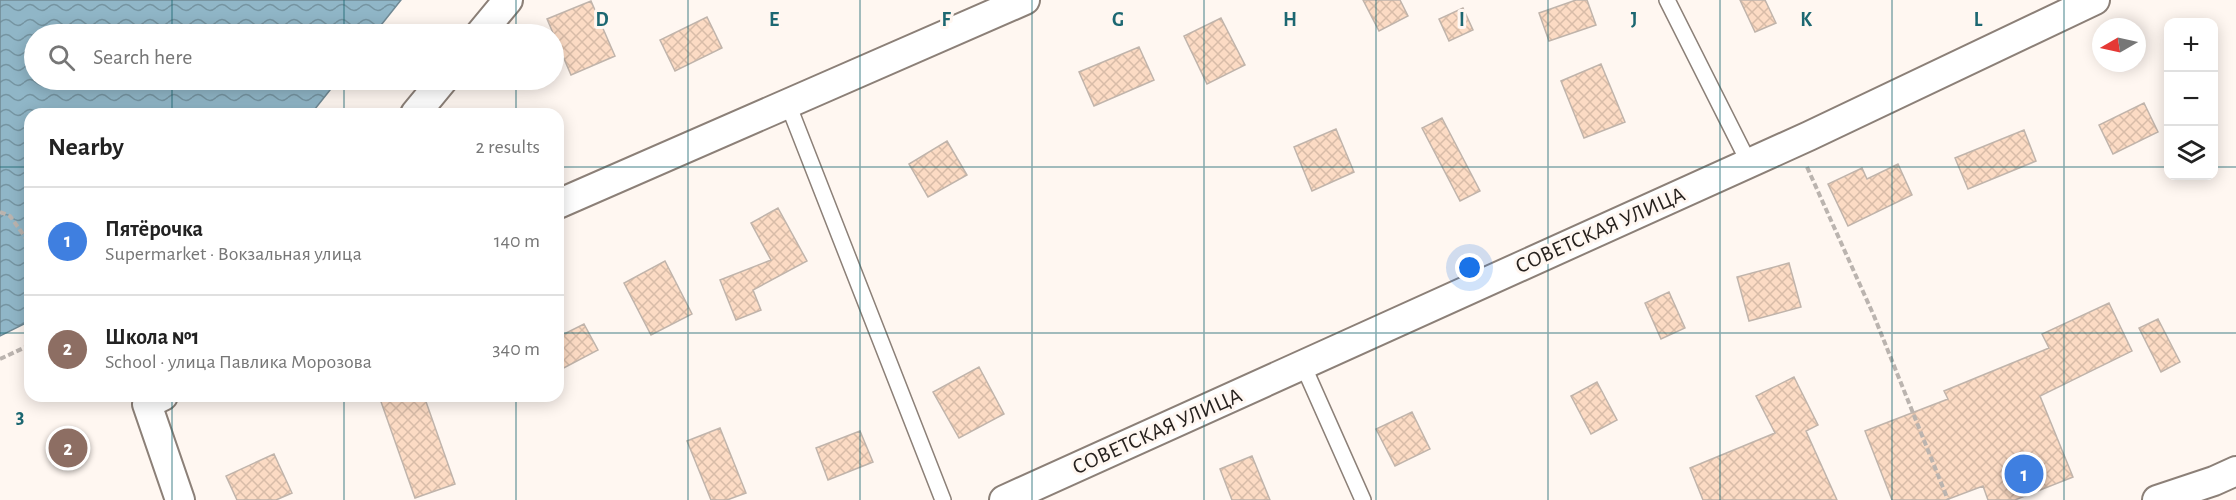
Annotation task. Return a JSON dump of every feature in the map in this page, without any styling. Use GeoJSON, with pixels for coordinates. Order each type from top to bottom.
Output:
{"type":"FeatureCollection","features":[{"type":"Feature","properties":{"kind":"street"},"geometry":{"type":"LineString","coordinates":[[488,24],[508,0]]}},
{"type":"Feature","properties":{"kind":"street"},"geometry":{"type":"LineString","coordinates":[[564,201],[1025,0]]}},
{"type":"Feature","properties":{"kind":"street","name":"СОВЕТСКАЯ УЛИЦА"},"geometry":{"type":"LineString","coordinates":[[1004,500],[1749,163],[2095,0]]}},
{"type":"Feature","properties":{"kind":"street"},"geometry":{"type":"LineString","coordinates":[[420,108],[435,90]]}},
{"type":"Feature","properties":{"kind":"street"},"geometry":{"type":"LineString","coordinates":[[156,402],[180,500]]}},
{"type":"Feature","properties":{"kind":"street"},"geometry":{"type":"LineString","coordinates":[[2157,500],[2214,481],[2236,471]]}},
{"type":"Feature","properties":{"kind":"lane"},"geometry":{"type":"LineString","coordinates":[[1667,0],[1749,163]]}},
{"type":"Feature","properties":{"kind":"lane"},"geometry":{"type":"LineString","coordinates":[[788,104],[944,500]]}},
{"type":"Feature","properties":{"kind":"lane"},"geometry":{"type":"LineString","coordinates":[[1303,365],[1364,500]]}},
{"type":"Feature","properties":{"kind":"path"},"geometry":{"type":"LineString","coordinates":[[1807,166],[1874,316],[1948,500]]}},
{"type":"Feature","properties":{"kind":"path"},"geometry":{"type":"LineString","coordinates":[[0,212],[10,216],[24,236]]}},
{"type":"Feature","properties":{"kind":"path"},"geometry":{"type":"LineString","coordinates":[[0,359],[24,348]]}},
{"type":"Feature","properties":{"kind":"water"},"geometry":{"type":"Polygon","coordinates":[[[0,0],[401,0],[382,24],[24,24],[24,90],[330,90],[316,108],[24,108],[24,324],[0,336],[0,0]]]}},
{"type":"Feature","properties":{"kind":"building"},"geometry":{"type":"Polygon","coordinates":[[[1363,0],[1400,0],[1408,16],[1379,31],[1363,0]]]}},
{"type":"Feature","properties":{"kind":"building"},"geometry":{"type":"Polygon","coordinates":[[[1576,0],[1587,0],[1596,25],[1549,41],[1539,13],[1576,0]]]}},
{"type":"Feature","properties":{"kind":"building"},"geometry":{"type":"Polygon","coordinates":[[[1740,0],[1765,0],[1776,23],[1755,32],[1740,0]]]}},
{"type":"Feature","properties":{"kind":"building"},"geometry":{"type":"Polygon","coordinates":[[[591,1],[615,56],[571,75],[564,59],[564,24],[549,24],[547,19],[591,1]]]}},
{"type":"Feature","properties":{"kind":"building"},"geometry":{"type":"Polygon","coordinates":[[[1463,8],[1473,30],[1449,41],[1439,19],[1463,8]]]}},
{"type":"Feature","properties":{"kind":"building"},"geometry":{"type":"Polygon","coordinates":[[[707,17],[722,48],[675,71],[660,40],[707,17]]]}},
{"type":"Feature","properties":{"kind":"building"},"geometry":{"type":"Polygon","coordinates":[[[1221,18],[1245,65],[1207,84],[1184,36],[1221,18]]]}},
{"type":"Feature","properties":{"kind":"building"},"geometry":{"type":"Polygon","coordinates":[[[1139,47],[1154,80],[1094,106],[1079,72],[1139,47]]]}},
{"type":"Feature","properties":{"kind":"building"},"geometry":{"type":"Polygon","coordinates":[[[1601,64],[1625,122],[1584,138],[1561,81],[1601,64]]]}},
{"type":"Feature","properties":{"kind":"building"},"geometry":{"type":"Polygon","coordinates":[[[2144,103],[2158,132],[2113,154],[2099,125],[2144,103]]]}},
{"type":"Feature","properties":{"kind":"building"},"geometry":{"type":"Polygon","coordinates":[[[1442,118],[1480,191],[1460,201],[1422,128],[1442,118]]]}},
{"type":"Feature","properties":{"kind":"building"},"geometry":{"type":"Polygon","coordinates":[[[1336,129],[1354,172],[1312,191],[1294,147],[1336,129]]]}},
{"type":"Feature","properties":{"kind":"building"},"geometry":{"type":"Polygon","coordinates":[[[2024,130],[2036,161],[1968,189],[1955,158],[2024,130]]]}},
{"type":"Feature","properties":{"kind":"building"},"geometry":{"type":"Polygon","coordinates":[[[947,141],[967,175],[928,197],[909,164],[947,141]]]}},
{"type":"Feature","properties":{"kind":"building"},"geometry":{"type":"Polygon","coordinates":[[[1898,164],[1912,195],[1848,226],[1828,184],[1862,168],[1867,179],[1898,164]]]}},
{"type":"Feature","properties":{"kind":"building"},"geometry":{"type":"Polygon","coordinates":[[[778,208],[807,261],[753,290],[761,310],[736,320],[720,280],[771,260],[751,223],[778,208]]]}},
{"type":"Feature","properties":{"kind":"building"},"geometry":{"type":"Polygon","coordinates":[[[665,261],[692,314],[651,335],[624,283],[665,261]]]}},
{"type":"Feature","properties":{"kind":"building"},"geometry":{"type":"Polygon","coordinates":[[[1789,263],[1801,307],[1749,321],[1737,277],[1789,263]]]}},
{"type":"Feature","properties":{"kind":"building"},"geometry":{"type":"Polygon","coordinates":[[[1669,292],[1685,328],[1661,339],[1645,303],[1669,292]]]}},
{"type":"Feature","properties":{"kind":"building"},"geometry":{"type":"Polygon","coordinates":[[[2109,303],[2132,351],[2040,396],[2073,477],[2015,500],[1988,500],[1983,486],[1946,500],[1892,500],[1865,431],[1948,399],[1944,391],[2049,348],[2042,334],[2109,303]]]}},
{"type":"Feature","properties":{"kind":"building"},"geometry":{"type":"Polygon","coordinates":[[[2158,319],[2180,362],[2161,372],[2139,328],[2158,319]]]}},
{"type":"Feature","properties":{"kind":"building"},"geometry":{"type":"Polygon","coordinates":[[[584,324],[598,350],[564,368],[564,334],[584,324]]]}},
{"type":"Feature","properties":{"kind":"building"},"geometry":{"type":"Polygon","coordinates":[[[979,367],[1004,414],[959,438],[933,392],[979,367]]]}},
{"type":"Feature","properties":{"kind":"building"},"geometry":{"type":"Polygon","coordinates":[[[1794,377],[1818,425],[1806,431],[1837,500],[1703,500],[1690,468],[1775,433],[1756,396],[1794,377]]]}},
{"type":"Feature","properties":{"kind":"building"},"geometry":{"type":"Polygon","coordinates":[[[1597,382],[1617,420],[1591,434],[1571,396],[1597,382]]]}},
{"type":"Feature","properties":{"kind":"building"},"geometry":{"type":"Polygon","coordinates":[[[381,402],[426,402],[455,484],[415,498],[381,402]]]}},
{"type":"Feature","properties":{"kind":"building"},"geometry":{"type":"Polygon","coordinates":[[[1412,412],[1430,449],[1395,466],[1376,429],[1412,412]]]}},
{"type":"Feature","properties":{"kind":"building"},"geometry":{"type":"Polygon","coordinates":[[[720,428],[746,493],[727,500],[711,500],[687,441],[720,428]]]}},
{"type":"Feature","properties":{"kind":"building"},"geometry":{"type":"Polygon","coordinates":[[[860,431],[873,462],[828,480],[816,448],[860,431]]]}},
{"type":"Feature","properties":{"kind":"building"},"geometry":{"type":"Polygon","coordinates":[[[274,454],[292,493],[276,500],[237,500],[226,476],[274,454]]]}},
{"type":"Feature","properties":{"kind":"building"},"geometry":{"type":"Polygon","coordinates":[[[1252,456],[1270,500],[1232,500],[1220,469],[1252,456]]]}},
{"type":"Feature","properties":{"kind":"place","name":"Школа №1"},"geometry":{"type":"Point","coordinates":[68,448]}},
{"type":"Feature","properties":{"kind":"place","name":"Пятёрочка"},"geometry":{"type":"Point","coordinates":[2024,474]}}]}
